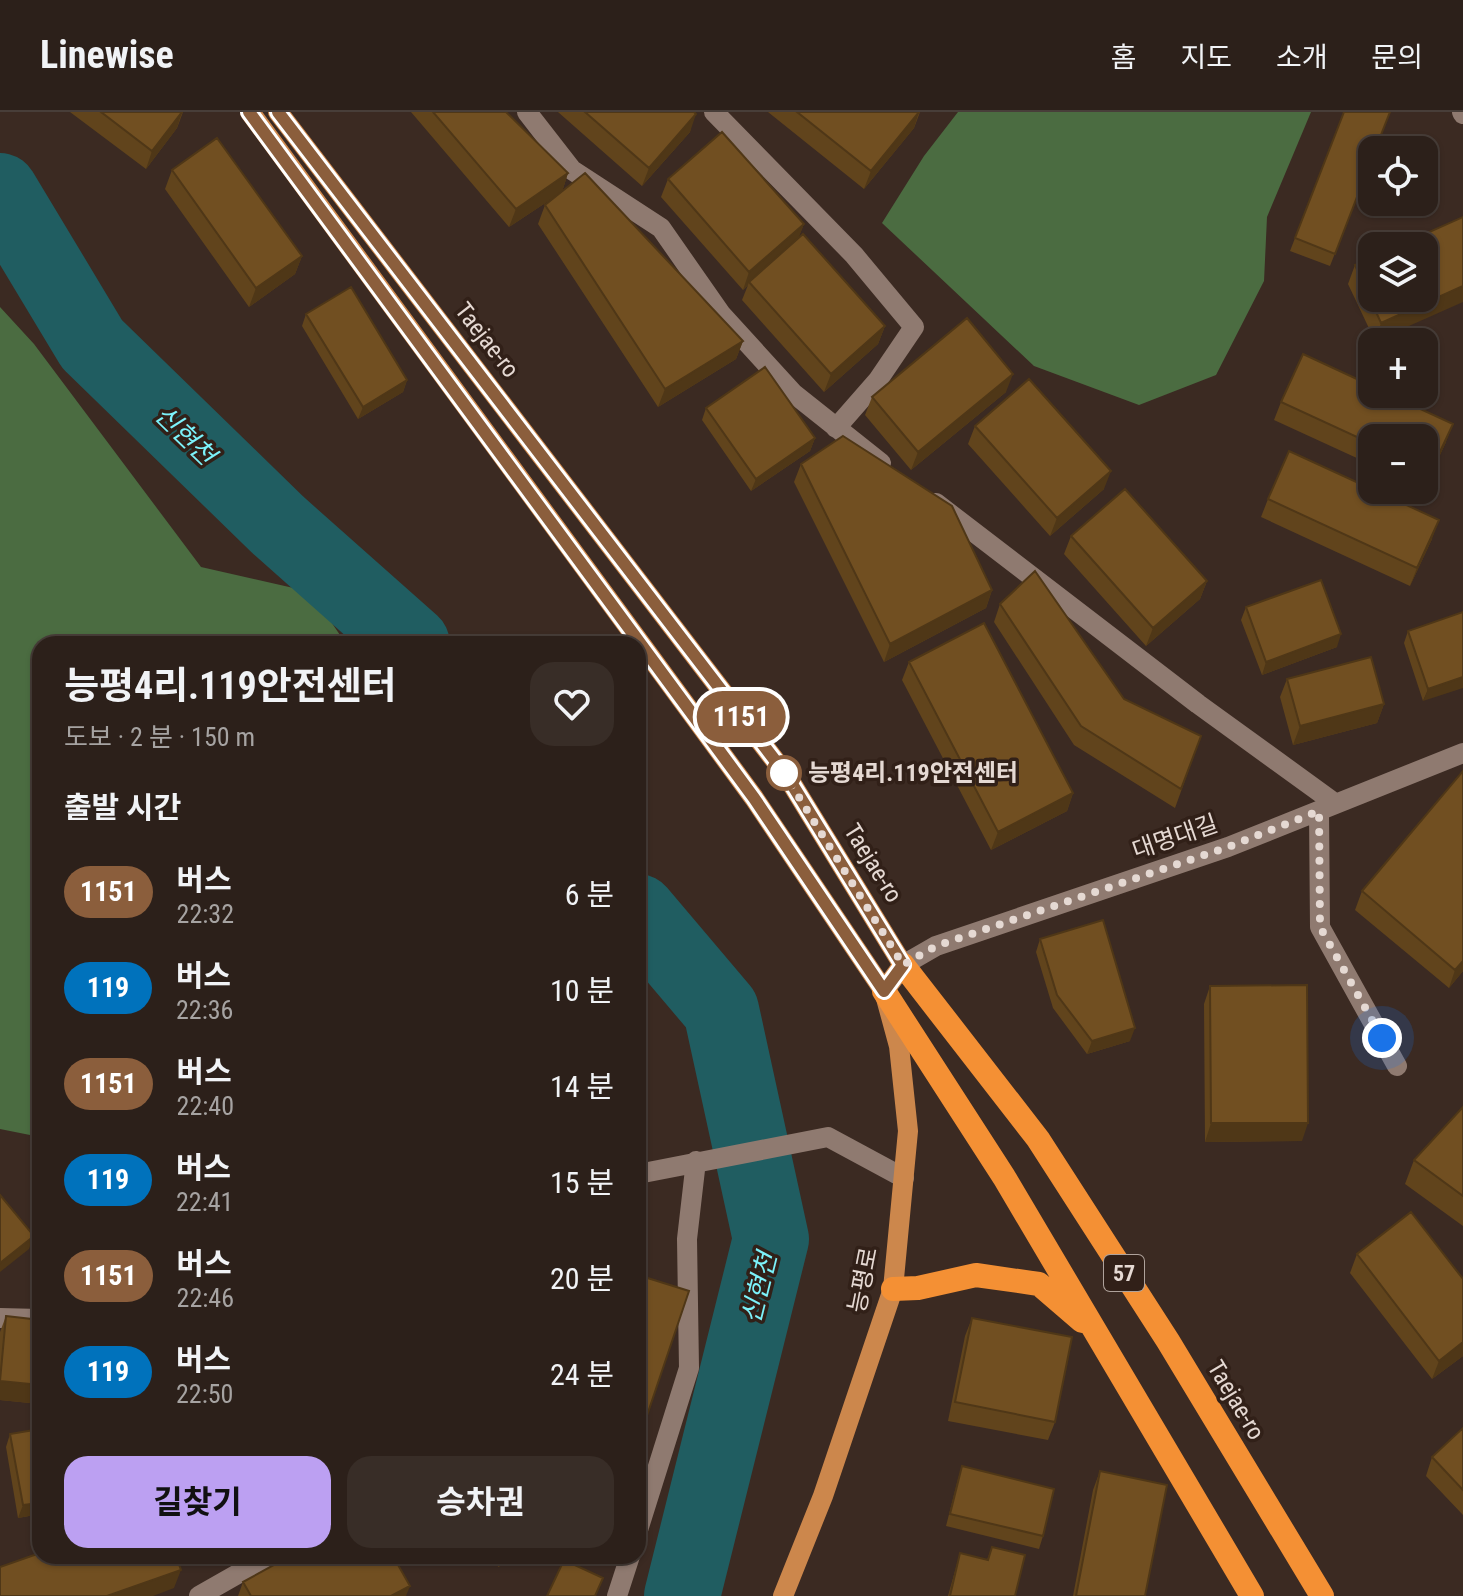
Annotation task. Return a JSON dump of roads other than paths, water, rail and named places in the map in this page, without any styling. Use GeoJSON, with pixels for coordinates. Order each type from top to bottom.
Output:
{"type":"FeatureCollection","features":[{"type":"Feature","properties":{"kind":"highway","name":"Taejae-ro"},"geometry":{"type":"LineString","coordinates":[[903,965],[1038,1139],[1168,1341],[1322,1596]]}},
{"type":"Feature","properties":{"kind":"highway","name":"57"},"geometry":{"type":"LineString","coordinates":[[884,991],[964,1112],[1252,1596]]}},
{"type":"Feature","properties":{"kind":"highway"},"geometry":{"type":"LineString","coordinates":[[893,1289],[918,1288],[976,1275],[1039,1284],[1099,1336]]}},
{"type":"Feature","properties":{"kind":"main road","name":"57"},"geometry":{"type":"LineString","coordinates":[[250,112],[635,636]]}},
{"type":"Feature","properties":{"kind":"main road","name":"Taejae-ro"},"geometry":{"type":"LineString","coordinates":[[278,112],[787,776],[903,965]]}},
{"type":"Feature","properties":{"kind":"main road","name":"57"},"geometry":{"type":"LineString","coordinates":[[646,651],[754,798],[884,991]]}},
{"type":"Feature","properties":{"kind":"main road"},"geometry":{"type":"LineString","coordinates":[[884,991],[903,965]]}},
{"type":"Feature","properties":{"kind":"main road","name":"능평로"},"geometry":{"type":"LineString","coordinates":[[783,1596],[823,1496],[893,1289],[908,1131],[899,1046],[884,991]]}},
{"type":"Feature","properties":{"kind":"street"},"geometry":{"type":"LineString","coordinates":[[527,112],[572,170],[661,228],[721,314],[793,393],[900,477]]}},
{"type":"Feature","properties":{"kind":"street"},"geometry":{"type":"LineString","coordinates":[[714,112],[854,255],[914,327],[878,380],[836,428]]}},
{"type":"Feature","properties":{"kind":"street"},"geometry":{"type":"LineString","coordinates":[[925,495],[1328,807],[1320,927],[1397,1066]]}},
{"type":"Feature","properties":{"kind":"street","name":"대명대길"},"geometry":{"type":"LineString","coordinates":[[903,965],[936,946],[1228,847],[1463,753]]}},
{"type":"Feature","properties":{"kind":"street"},"geometry":{"type":"LineString","coordinates":[[646,1172],[828,1137],[904,1178]]}},
{"type":"Feature","properties":{"kind":"street"},"geometry":{"type":"LineString","coordinates":[[646,1505],[689,1368],[687,1239],[696,1161]]}},
{"type":"Feature","properties":{"kind":"street"},"geometry":{"type":"LineString","coordinates":[[0,1318],[32,1319]]}},
{"type":"Feature","properties":{"kind":"street"},"geometry":{"type":"LineString","coordinates":[[199,1596],[255,1564]]}},
{"type":"Feature","properties":{"kind":"street"},"geometry":{"type":"LineString","coordinates":[[617,1596],[627,1564]]}},
{"type":"Feature","properties":{"kind":"waterway","name":"신현천"},"geometry":{"type":"LineString","coordinates":[[0,191],[92,344],[278,525],[403,636]]}},
{"type":"Feature","properties":{"kind":"waterway","name":"신현천"},"geometry":{"type":"LineString","coordinates":[[646,921],[721,1010],[771,1239],[682,1596]]}},
{"type":"Feature","properties":{"kind":"place","name":"능평4리.119안전센터"},"geometry":{"type":"Point","coordinates":[784,773]}}]}
